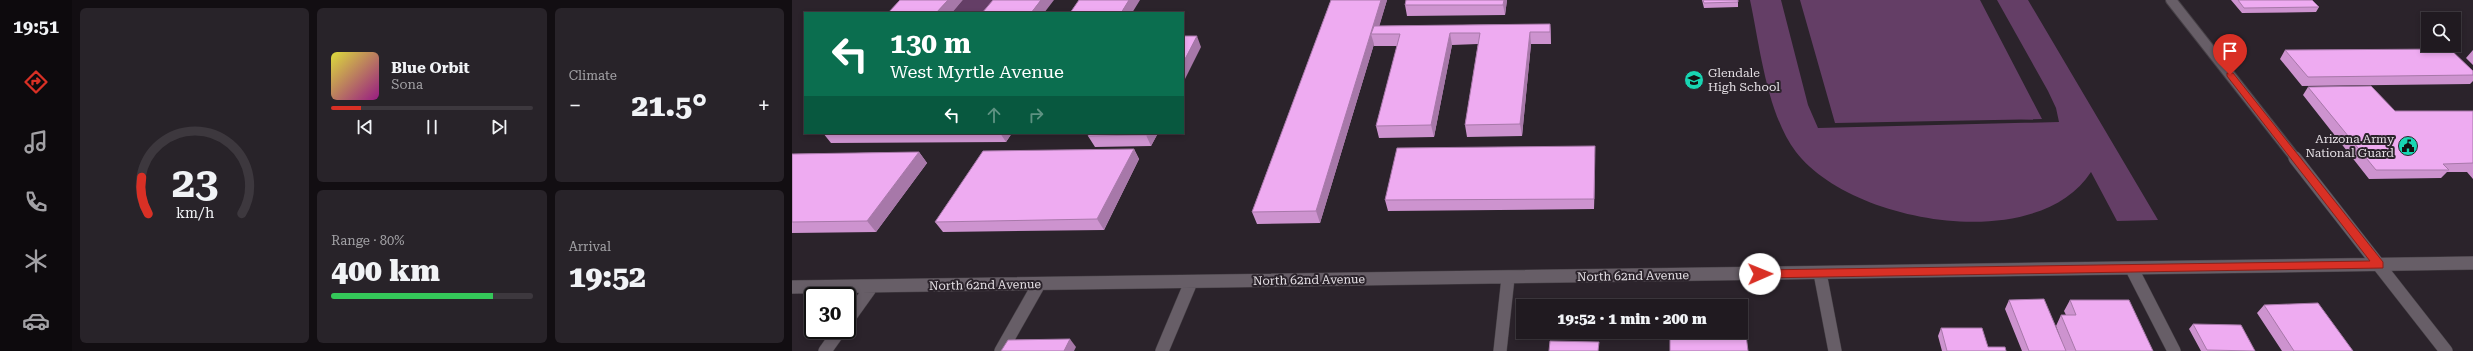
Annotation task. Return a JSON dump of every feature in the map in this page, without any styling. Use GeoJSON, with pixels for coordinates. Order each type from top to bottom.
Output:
{"type":"FeatureCollection","features":[{"type":"Feature","properties":{"kind":"street"},"geometry":{"type":"LineString","coordinates":[[2171,0],[2446,351]]}},
{"type":"Feature","properties":{"kind":"street","name":"North 62nd Avenue"},"geometry":{"type":"LineString","coordinates":[[792,287],[1508,278],[2473,263]]}},
{"type":"Feature","properties":{"kind":"street"},"geometry":{"type":"LineString","coordinates":[[2132,269],[2174,351]]}},
{"type":"Feature","properties":{"kind":"street"},"geometry":{"type":"LineString","coordinates":[[1820,273],[1835,351]]}},
{"type":"Feature","properties":{"kind":"street"},"geometry":{"type":"LineString","coordinates":[[1500,351],[1508,278]]}},
{"type":"Feature","properties":{"kind":"street"},"geometry":{"type":"LineString","coordinates":[[1162,351],[1191,282]]}},
{"type":"Feature","properties":{"kind":"street"},"geometry":{"type":"LineString","coordinates":[[1001,351],[1039,284]]}},
{"type":"Feature","properties":{"kind":"street"},"geometry":{"type":"LineString","coordinates":[[856,308],[872,286]]}},
{"type":"Feature","properties":{"kind":"street"},"geometry":{"type":"LineString","coordinates":[[825,351],[834,339]]}},
{"type":"Feature","properties":{"kind":"shaded area"},"geometry":{"type":"Polygon","coordinates":[[[963,0],[1007,0],[998,12],[953,12],[963,0]]]}},
{"type":"Feature","properties":{"kind":"shaded area"},"geometry":{"type":"Polygon","coordinates":[[[1750,0],[1781,0],[1808,105],[1818,128],[2059,122],[2056,108],[2048,91],[1997,0],[2028,0],[2158,220],[2117,221],[2091,172],[2065,198],[2030,214],[1988,221],[1944,220],[1899,212],[1857,197],[1822,177],[1796,152],[1786,136],[1771,100],[1761,59],[1750,0]]]}},
{"type":"Feature","properties":{"kind":"shaded area"},"geometry":{"type":"Polygon","coordinates":[[[1800,0],[1980,0],[2042,119],[1835,123],[1800,0]]]}},
{"type":"Feature","properties":{"kind":"building"},"geometry":{"type":"Polygon","coordinates":[[[900,0],[948,0],[937,12],[889,12],[900,0]]]}},
{"type":"Feature","properties":{"kind":"building"},"geometry":{"type":"Polygon","coordinates":[[[993,0],[1041,0],[1032,12],[983,12],[993,0]]]}},
{"type":"Feature","properties":{"kind":"building"},"geometry":{"type":"Polygon","coordinates":[[[1079,0],[1129,0],[1122,12],[1071,12],[1079,0]]]}},
{"type":"Feature","properties":{"kind":"building"},"geometry":{"type":"Polygon","coordinates":[[[1331,0],[1381,0],[1316,211],[1252,212],[1331,0]]]}},
{"type":"Feature","properties":{"kind":"building"},"geometry":{"type":"Polygon","coordinates":[[[1406,0],[1504,0],[1503,5],[1405,5],[1406,0]]]}},
{"type":"Feature","properties":{"kind":"building"},"geometry":{"type":"Polygon","coordinates":[[[1703,0],[1738,0],[1738,2],[1704,3],[1703,0]]]}},
{"type":"Feature","properties":{"kind":"building"},"geometry":{"type":"Polygon","coordinates":[[[2238,0],[2312,0],[2319,7],[2244,8],[2238,0]]]}},
{"type":"Feature","properties":{"kind":"building"},"geometry":{"type":"Polygon","coordinates":[[[1550,24],[1550,32],[1530,32],[1520,124],[1465,125],[1480,33],[1450,33],[1431,125],[1376,126],[1400,34],[1371,34],[1374,26],[1550,24]]]}},
{"type":"Feature","properties":{"kind":"building"},"geometry":{"type":"Polygon","coordinates":[[[1184,36],[1197,36],[1184,61],[1184,36]]]}},
{"type":"Feature","properties":{"kind":"building"},"geometry":{"type":"Polygon","coordinates":[[[2421,49],[2421,52],[2453,52],[2473,71],[2473,75],[2308,77],[2285,50],[2421,49]]]}},
{"type":"Feature","properties":{"kind":"building","name":"Arizona Army National Guard"},"geometry":{"type":"Polygon","coordinates":[[[2371,86],[2395,111],[2473,111],[2473,163],[2443,164],[2449,170],[2376,170],[2308,87],[2371,86]]]}},
{"type":"Feature","properties":{"kind":"building"},"geometry":{"type":"Polygon","coordinates":[[[1089,134],[1146,134],[1146,135],[1088,136],[1089,134]]]}},
{"type":"Feature","properties":{"kind":"building"},"geometry":{"type":"Polygon","coordinates":[[[1595,146],[1594,199],[1385,200],[1397,148],[1595,146]]]}},
{"type":"Feature","properties":{"kind":"building"},"geometry":{"type":"Polygon","coordinates":[[[1134,149],[1097,219],[935,222],[983,151],[1134,149]]]}},
{"type":"Feature","properties":{"kind":"building"},"geometry":{"type":"Polygon","coordinates":[[[919,152],[867,221],[792,222],[792,154],[919,152]]]}},
{"type":"Feature","properties":{"kind":"building"},"geometry":{"type":"Polygon","coordinates":[[[2044,299],[2066,351],[2029,351],[2009,300],[2044,299]]]}},
{"type":"Feature","properties":{"kind":"building"},"geometry":{"type":"Polygon","coordinates":[[[2070,300],[2129,300],[2153,351],[2076,351],[2061,315],[2076,315],[2070,300]]]}},
{"type":"Feature","properties":{"kind":"building"},"geometry":{"type":"Polygon","coordinates":[[[2318,303],[2353,351],[2294,351],[2264,305],[2318,303]]]}},
{"type":"Feature","properties":{"kind":"building"},"geometry":{"type":"Polygon","coordinates":[[[2193,324],[2241,325],[2255,351],[2207,350],[2193,324]]]}},
{"type":"Feature","properties":{"kind":"building"},"geometry":{"type":"Polygon","coordinates":[[[1941,328],[1982,328],[1988,347],[2005,347],[2006,351],[1947,351],[1941,328]]]}},
{"type":"Feature","properties":{"kind":"building"},"geometry":{"type":"Polygon","coordinates":[[[1070,339],[1064,351],[1001,351],[1008,340],[1070,339]]]}},
{"type":"Feature","properties":{"kind":"building"},"geometry":{"type":"Polygon","coordinates":[[[1670,339],[1746,339],[1748,351],[1670,351],[1670,339]]]}},
{"type":"Feature","properties":{"kind":"building"},"geometry":{"type":"Polygon","coordinates":[[[1550,341],[1599,342],[1598,351],[1549,351],[1550,341]]]}},
{"type":"Feature","properties":{"kind":"place","name":"Glendale High School"},"geometry":{"type":"Point","coordinates":[1694,80]}},
{"type":"Feature","properties":{"kind":"place","name":"Arizona Army National Guard"},"geometry":{"type":"Point","coordinates":[2408,146]}},
{"type":"Feature","properties":{"kind":"route"},"geometry":{"type":"LineString","coordinates":[[1760,274],[2327,267],[2379,265],[2230,75]]}}]}
